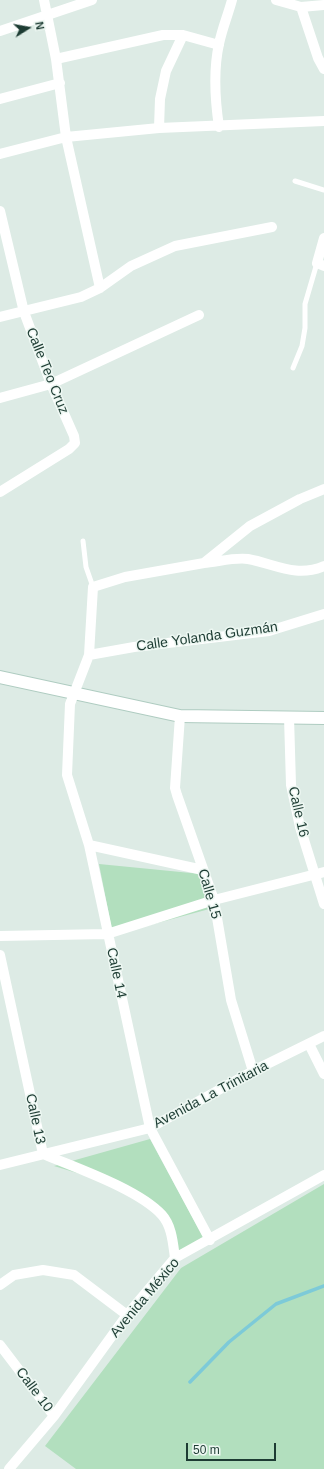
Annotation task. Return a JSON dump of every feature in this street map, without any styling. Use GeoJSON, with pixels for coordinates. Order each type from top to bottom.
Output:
{"type":"FeatureCollection","features":[{"type":"Feature","properties":{"kind":"main road"},"geometry":{"type":"LineString","coordinates":[[0,677],[180,716],[324,718]]}},
{"type":"Feature","properties":{"kind":"street"},"geometry":{"type":"LineString","coordinates":[[44,0],[48,14],[60,83],[66,137],[100,288]]}},
{"type":"Feature","properties":{"kind":"street"},"geometry":{"type":"LineString","coordinates":[[0,31],[91,0]]}},
{"type":"Feature","properties":{"kind":"street"},"geometry":{"type":"LineString","coordinates":[[219,127],[215,79],[219,45],[232,0]]}},
{"type":"Feature","properties":{"kind":"street"},"geometry":{"type":"LineString","coordinates":[[276,0],[301,7],[324,5]]}},
{"type":"Feature","properties":{"kind":"street"},"geometry":{"type":"LineString","coordinates":[[301,7],[318,58],[324,69]]}},
{"type":"Feature","properties":{"kind":"street"},"geometry":{"type":"LineString","coordinates":[[56,59],[163,35],[183,36],[219,45]]}},
{"type":"Feature","properties":{"kind":"street"},"geometry":{"type":"LineString","coordinates":[[159,128],[160,99],[166,71],[183,36]]}},
{"type":"Feature","properties":{"kind":"street"},"geometry":{"type":"LineString","coordinates":[[0,99],[60,83]]}},
{"type":"Feature","properties":{"kind":"street"},"geometry":{"type":"LineString","coordinates":[[0,154],[66,137],[159,128],[219,127],[324,121]]}},
{"type":"Feature","properties":{"kind":"street","name":"Calle Teo Cruz"},"geometry":{"type":"LineString","coordinates":[[0,211],[4,249],[24,312],[51,384],[74,436],[75,443],[57,457],[0,492]]}},
{"type":"Feature","properties":{"kind":"street"},"geometry":{"type":"LineString","coordinates":[[0,318],[81,297],[100,288],[131,266],[175,246],[272,227]]}},
{"type":"Feature","properties":{"kind":"street"},"geometry":{"type":"LineString","coordinates":[[320,264],[324,238]]}},
{"type":"Feature","properties":{"kind":"street"},"geometry":{"type":"LineString","coordinates":[[0,398],[51,384],[199,315]]}},
{"type":"Feature","properties":{"kind":"street"},"geometry":{"type":"LineString","coordinates":[[204,563],[250,526],[300,499],[324,489]]}},
{"type":"Feature","properties":{"kind":"street"},"geometry":{"type":"LineString","coordinates":[[93,587],[125,577],[204,563],[247,559],[284,570],[314,570],[324,566]]}},
{"type":"Feature","properties":{"kind":"street","name":"Calle 14"},"geometry":{"type":"LineString","coordinates":[[93,587],[89,655],[76,694],[70,704],[66,768],[89,845],[150,1128],[210,1240]]}},
{"type":"Feature","properties":{"kind":"street","name":"Calle Yolanda Guzmán"},"geometry":{"type":"LineString","coordinates":[[89,655],[134,647],[268,631],[324,614]]}},
{"type":"Feature","properties":{"kind":"street","name":"Calle 15"},"geometry":{"type":"LineString","coordinates":[[180,716],[176,788],[214,900],[231,1000],[253,1071]]}},
{"type":"Feature","properties":{"kind":"street","name":"Calle 16"},"geometry":{"type":"LineString","coordinates":[[288,717],[291,784],[300,827],[319,873],[324,904]]}},
{"type":"Feature","properties":{"kind":"street"},"geometry":{"type":"LineString","coordinates":[[89,845],[203,870]]}},
{"type":"Feature","properties":{"kind":"street"},"geometry":{"type":"LineString","coordinates":[[0,936],[108,934],[214,900],[319,873]]}},
{"type":"Feature","properties":{"kind":"street","name":"Calle 13"},"geometry":{"type":"LineString","coordinates":[[0,955],[43,1154],[135,1194],[162,1216],[173,1237],[175,1258]]}},
{"type":"Feature","properties":{"kind":"street","name":"Avenida La Trinitaria"},"geometry":{"type":"LineString","coordinates":[[0,1165],[150,1128],[253,1071],[324,1036]]}},
{"type":"Feature","properties":{"kind":"street"},"geometry":{"type":"LineString","coordinates":[[309,1044],[324,1074]]}},
{"type":"Feature","properties":{"kind":"street","name":"Avenida México"},"geometry":{"type":"LineString","coordinates":[[9,1469],[54,1416],[127,1315],[175,1258],[210,1240],[324,1175]]}},
{"type":"Feature","properties":{"kind":"street"},"geometry":{"type":"LineString","coordinates":[[0,1285],[14,1275],[43,1270],[74,1275],[127,1315]]}},
{"type":"Feature","properties":{"kind":"street","name":"Calle 10"},"geometry":{"type":"LineString","coordinates":[[0,1345],[54,1416]]}},
{"type":"Feature","properties":{"kind":"lane"},"geometry":{"type":"LineString","coordinates":[[294,181],[324,190]]}},
{"type":"Feature","properties":{"kind":"lane"},"geometry":{"type":"LineString","coordinates":[[293,368],[302,346],[305,328],[305,304],[320,264]]}},
{"type":"Feature","properties":{"kind":"lane"},"geometry":{"type":"LineString","coordinates":[[83,541],[86,568],[93,587]]}},
{"type":"Feature","properties":{"kind":"green space"},"geometry":{"type":"Polygon","coordinates":[[[99,864],[201,874],[213,908],[113,935],[99,864]]]}},
{"type":"Feature","properties":{"kind":"green space"},"geometry":{"type":"Polygon","coordinates":[[[150,1139],[205,1241],[178,1261],[176,1237],[136,1191],[54,1166],[150,1139]]]}},
{"type":"Feature","properties":{"kind":"green space"},"geometry":{"type":"Polygon","coordinates":[[[324,1184],[324,1469],[76,1469],[45,1446],[181,1268],[324,1184]]]}},
{"type":"Feature","properties":{"kind":"waterway"},"geometry":{"type":"LineString","coordinates":[[190,1382],[229,1342],[276,1304],[324,1286]]}}]}
